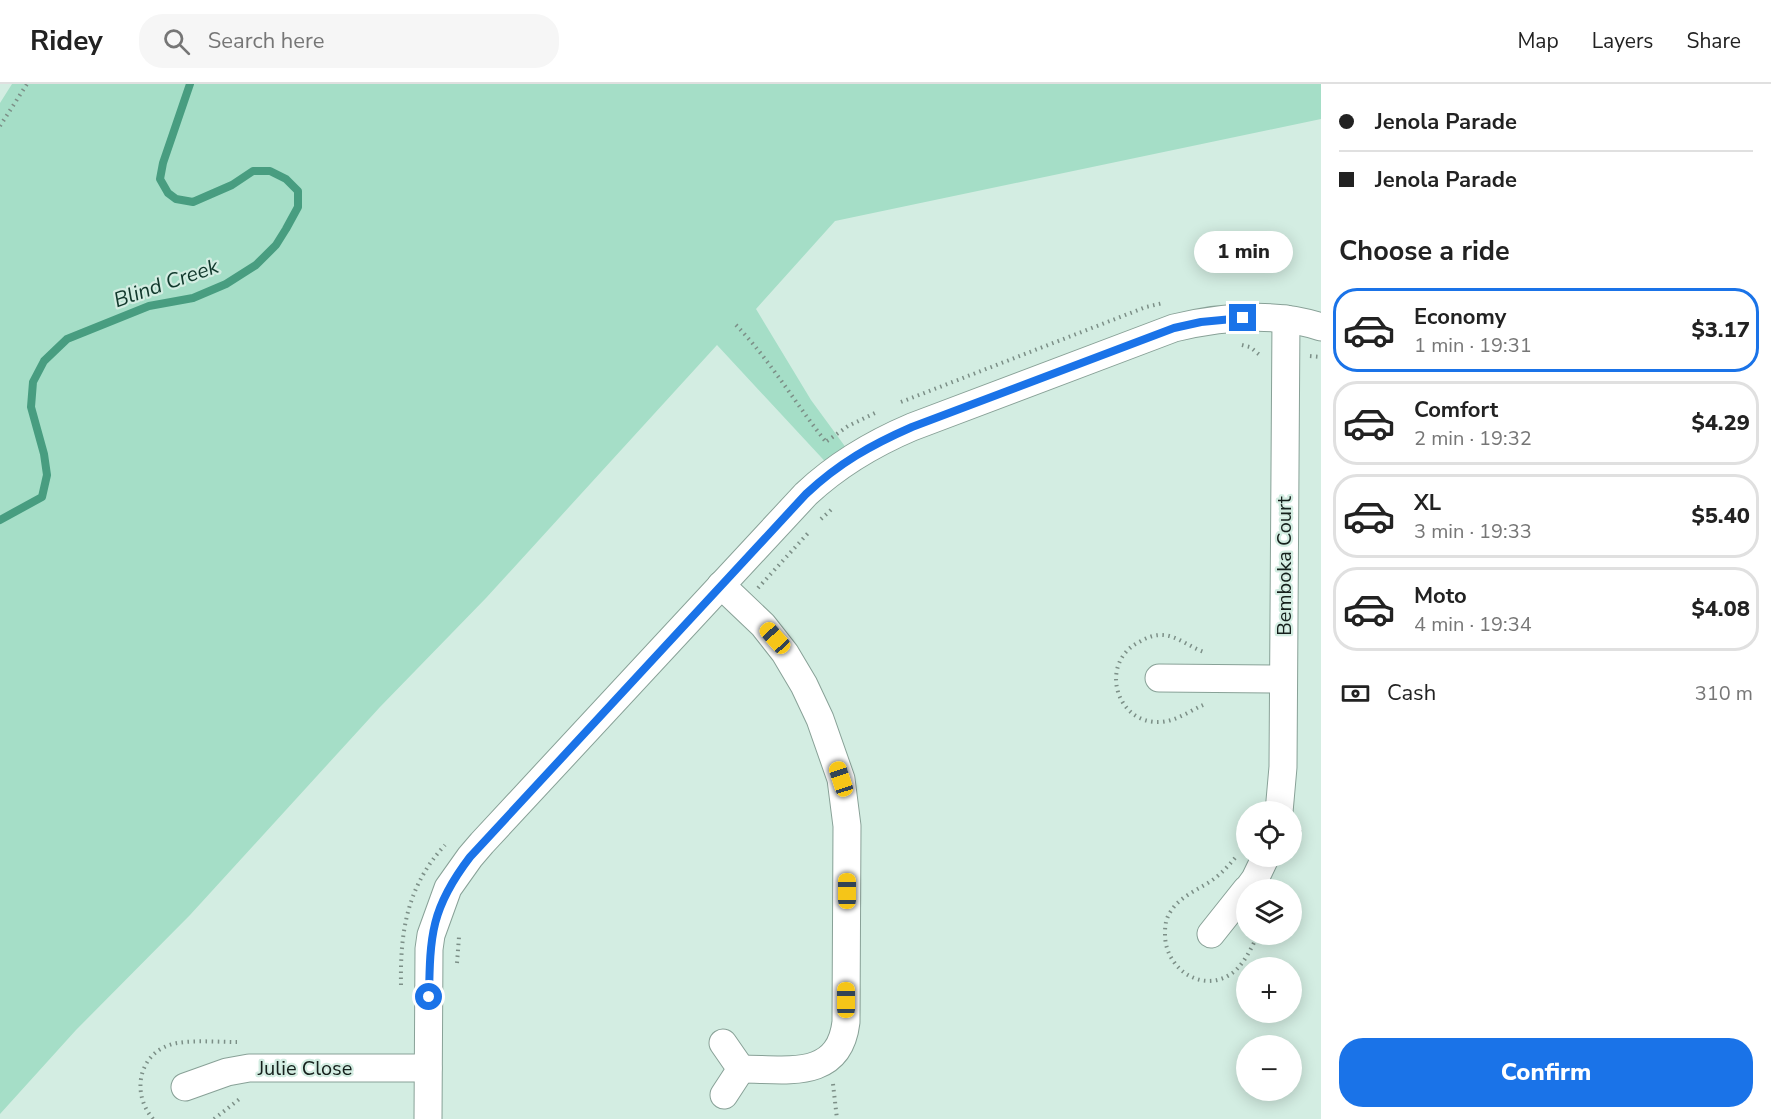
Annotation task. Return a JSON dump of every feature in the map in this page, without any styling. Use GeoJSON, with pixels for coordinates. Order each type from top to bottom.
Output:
{"type":"FeatureCollection","features":[{"type":"Feature","properties":{"kind":"street"},"geometry":{"type":"LineString","coordinates":[[428,1119],[429,950],[435,919],[448,888],[482,843],[814,486],[852,456],[922,422],[1174,328],[1229,319],[1286,319],[1321,327]]}},
{"type":"Feature","properties":{"kind":"street","name":"Bemboka Court"},"geometry":{"type":"LineString","coordinates":[[1280,801],[1283,768],[1286,319]]}},
{"type":"Feature","properties":{"kind":"street"},"geometry":{"type":"LineString","coordinates":[[721,585],[775,638],[804,685],[828,739],[841,779],[847,826],[846,1022],[844,1037],[838,1051],[827,1062],[798,1070],[741,1069]]}},
{"type":"Feature","properties":{"kind":"street"},"geometry":{"type":"LineString","coordinates":[[1159,678],[1283,679]]}},
{"type":"Feature","properties":{"kind":"street"},"geometry":{"type":"LineString","coordinates":[[1211,934],[1236,903]]}},
{"type":"Feature","properties":{"kind":"street"},"geometry":{"type":"LineString","coordinates":[[723,1043],[741,1069]]}},
{"type":"Feature","properties":{"kind":"street","name":"Julie Close"},"geometry":{"type":"LineString","coordinates":[[185,1087],[227,1072],[249,1068],[428,1068]]}},
{"type":"Feature","properties":{"kind":"street"},"geometry":{"type":"LineString","coordinates":[[724,1095],[741,1069]]}},
{"type":"Feature","properties":{"kind":"path"},"geometry":{"type":"LineString","coordinates":[[0,126],[27,84]]}},
{"type":"Feature","properties":{"kind":"path"},"geometry":{"type":"LineString","coordinates":[[736,325],[768,361],[798,407],[826,442]]}},
{"type":"Feature","properties":{"kind":"path"},"geometry":{"type":"LineString","coordinates":[[1240,345],[1250,347],[1259,356],[1266,356]]}},
{"type":"Feature","properties":{"kind":"path"},"geometry":{"type":"LineString","coordinates":[[820,520],[835,506]]}},
{"type":"Feature","properties":{"kind":"path"},"geometry":{"type":"LineString","coordinates":[[752,593],[813,528]]}},
{"type":"Feature","properties":{"kind":"path"},"geometry":{"type":"LineString","coordinates":[[456,970],[461,926]]}},
{"type":"Feature","properties":{"kind":"path"},"geometry":{"type":"LineString","coordinates":[[831,1075],[837,1119]]}},
{"type":"Feature","properties":{"kind":"green space"},"geometry":{"type":"Polygon","coordinates":[[[12,84],[1321,84],[1321,119],[835,221],[756,309],[811,400],[852,456],[833,470],[717,345],[486,598],[380,707],[190,915],[76,1030],[0,1114],[0,103],[12,84]]]}},
{"type":"Feature","properties":{"kind":"waterway","name":"Blind Creek"},"geometry":{"type":"LineString","coordinates":[[0,520],[42,497],[47,475],[44,454],[31,407],[33,382],[44,361],[67,339],[149,306],[193,298],[226,284],[256,265],[276,245],[298,207],[298,191],[286,179],[270,171],[253,171],[232,185],[193,202],[176,199],[168,193],[160,179],[163,163],[190,84]]}},
{"type":"Feature","properties":{"kind":"route"},"geometry":{"type":"LineString","coordinates":[[429,997],[429,950],[435,919],[448,888],[470,857],[822,479],[852,456],[912,427],[1174,328],[1201,322],[1243,318]]}}]}
